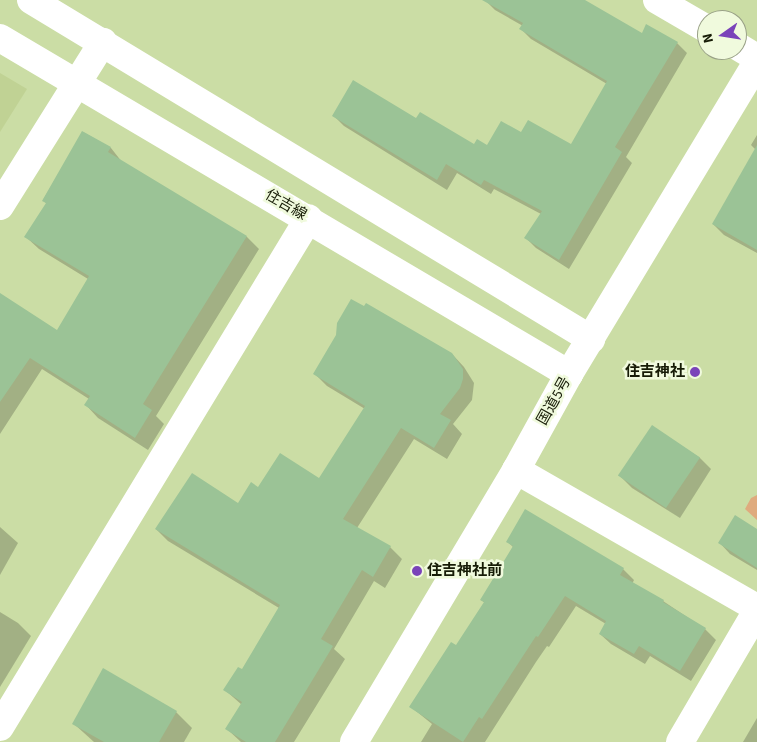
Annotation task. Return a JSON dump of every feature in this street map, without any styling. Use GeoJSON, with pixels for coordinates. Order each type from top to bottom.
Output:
{"type":"FeatureCollection","features":[{"type":"Feature","properties":{"kind":"main road"},"geometry":{"type":"LineString","coordinates":[[30,0],[103,42],[591,339]]}},
{"type":"Feature","properties":{"kind":"main road"},"geometry":{"type":"LineString","coordinates":[[657,0],[697,23]]}},
{"type":"Feature","properties":{"kind":"main road","name":"住吉線"},"geometry":{"type":"LineString","coordinates":[[0,38],[309,218],[570,374]]}},
{"type":"Feature","properties":{"kind":"main road"},"geometry":{"type":"LineString","coordinates":[[0,206],[103,42]]}},
{"type":"Feature","properties":{"kind":"main road","name":"国道5号"},"geometry":{"type":"LineString","coordinates":[[354,742],[516,470],[570,374],[757,62]]}},
{"type":"Feature","properties":{"kind":"main road"},"geometry":{"type":"LineString","coordinates":[[0,726],[309,218]]}},
{"type":"Feature","properties":{"kind":"main road"},"geometry":{"type":"LineString","coordinates":[[516,470],[757,610],[680,742]]}},
{"type":"Feature","properties":{"kind":"shaded area"},"geometry":{"type":"Polygon","coordinates":[[[0,73],[27,89],[0,132],[0,73]]]}},
{"type":"Feature","properties":{"kind":"shaded area"},"geometry":{"type":"Polygon","coordinates":[[[757,495],[757,520],[745,509],[751,498],[757,495]]]}},
{"type":"Feature","properties":{"kind":"building"},"geometry":{"type":"Polygon","coordinates":[[[482,0],[585,0],[642,33],[646,24],[678,42],[615,147],[622,152],[559,260],[524,238],[542,211],[484,180],[481,185],[446,164],[437,180],[332,116],[353,80],[416,118],[420,112],[474,144],[477,139],[487,145],[501,121],[521,132],[528,120],[571,144],[607,81],[519,29],[523,23],[482,0]]]}},
{"type":"Feature","properties":{"kind":"building"},"geometry":{"type":"Polygon","coordinates":[[[82,131],[111,147],[108,152],[247,236],[143,404],[152,410],[135,438],[84,405],[90,396],[30,358],[0,402],[0,293],[57,330],[89,276],[24,237],[46,203],[42,201],[82,131]]]}},
{"type":"Feature","properties":{"kind":"building"},"geometry":{"type":"Polygon","coordinates":[[[757,145],[757,250],[712,224],[757,145]]]}},
{"type":"Feature","properties":{"kind":"building"},"geometry":{"type":"Polygon","coordinates":[[[351,299],[364,306],[366,303],[452,353],[463,369],[463,379],[460,388],[440,414],[451,420],[434,448],[401,428],[343,519],[391,546],[373,577],[362,570],[321,639],[333,646],[275,742],[246,742],[225,729],[242,702],[223,690],[238,667],[242,669],[280,605],[155,529],[192,473],[238,503],[251,482],[258,487],[280,453],[319,478],[365,406],[313,374],[336,335],[337,323],[351,299]]]}},
{"type":"Feature","properties":{"kind":"building"},"geometry":{"type":"Polygon","coordinates":[[[652,425],[700,457],[666,508],[618,476],[652,425]]]}},
{"type":"Feature","properties":{"kind":"building"},"geometry":{"type":"Polygon","coordinates":[[[525,509],[624,568],[620,575],[664,600],[663,602],[706,628],[680,671],[639,646],[634,654],[599,634],[606,621],[565,596],[538,637],[536,636],[482,719],[479,717],[463,742],[409,707],[451,642],[456,645],[484,602],[480,600],[513,546],[506,542],[525,509]]]}},
{"type":"Feature","properties":{"kind":"building"},"geometry":{"type":"Polygon","coordinates":[[[735,515],[757,529],[757,568],[718,543],[735,515]]]}},
{"type":"Feature","properties":{"kind":"building"},"geometry":{"type":"Polygon","coordinates":[[[103,668],[177,711],[159,742],[104,742],[72,724],[103,668]]]}},
{"type":"Feature","properties":{"kind":"place","name":"住吉神社"},"geometry":{"type":"Point","coordinates":[695,372]}},
{"type":"Feature","properties":{"kind":"place","name":"住吉神社前"},"geometry":{"type":"Point","coordinates":[417,571]}}]}
